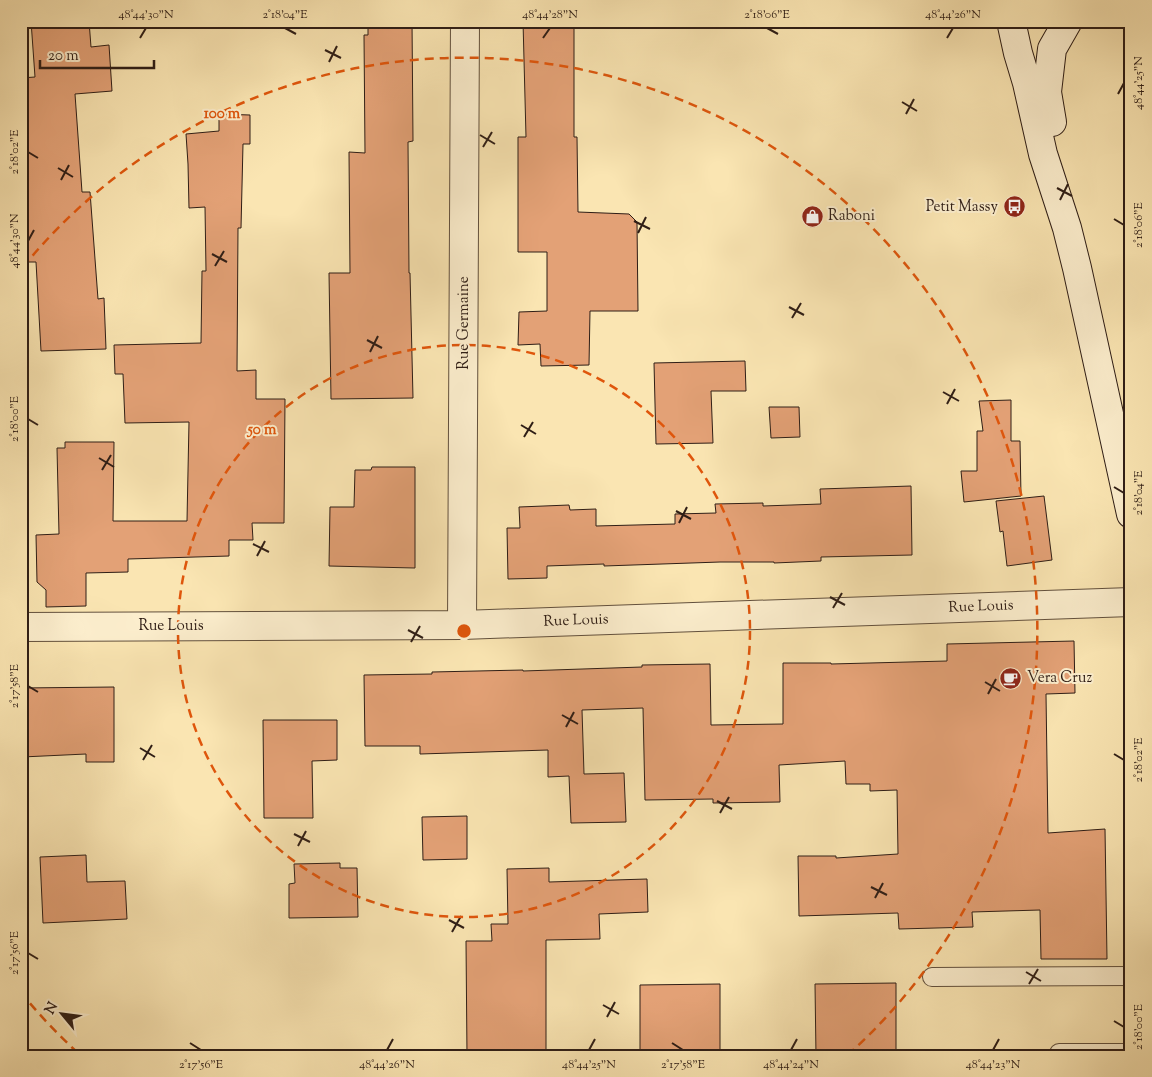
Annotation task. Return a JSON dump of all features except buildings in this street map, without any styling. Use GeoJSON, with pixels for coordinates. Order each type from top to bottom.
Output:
{"type":"FeatureCollection","features":[{"type":"Feature","properties":{"kind":"street","name":"Rue Germaine"},"geometry":{"type":"LineString","coordinates":[[462,625],[465,21]]}},
{"type":"Feature","properties":{"kind":"street"},"geometry":{"type":"LineString","coordinates":[[1011,21],[1043,154],[1067,228],[1077,268],[1131,514]]}},
{"type":"Feature","properties":{"kind":"street"},"geometry":{"type":"LineString","coordinates":[[1067,228],[1047,92],[1052,48],[1068,21]]}},
{"type":"Feature","properties":{"kind":"street","name":"Rue Louis"},"geometry":{"type":"LineString","coordinates":[[21,627],[462,625],[1131,602]]}},
{"type":"Feature","properties":{"kind":"lane"},"geometry":{"type":"LineString","coordinates":[[932,977],[1131,976]]}},
{"type":"Feature","properties":{"kind":"lane"},"geometry":{"type":"LineString","coordinates":[[1058,1053],[1131,1053]]}},
{"type":"Feature","properties":{"kind":"place","name":"Petit Massy"},"geometry":{"type":"Point","coordinates":[1014,207]}},
{"type":"Feature","properties":{"kind":"place","name":"Raboni"},"geometry":{"type":"Point","coordinates":[812,216]}},
{"type":"Feature","properties":{"kind":"place","name":"Vera Cruz"},"geometry":{"type":"Point","coordinates":[1011,678]}}]}
